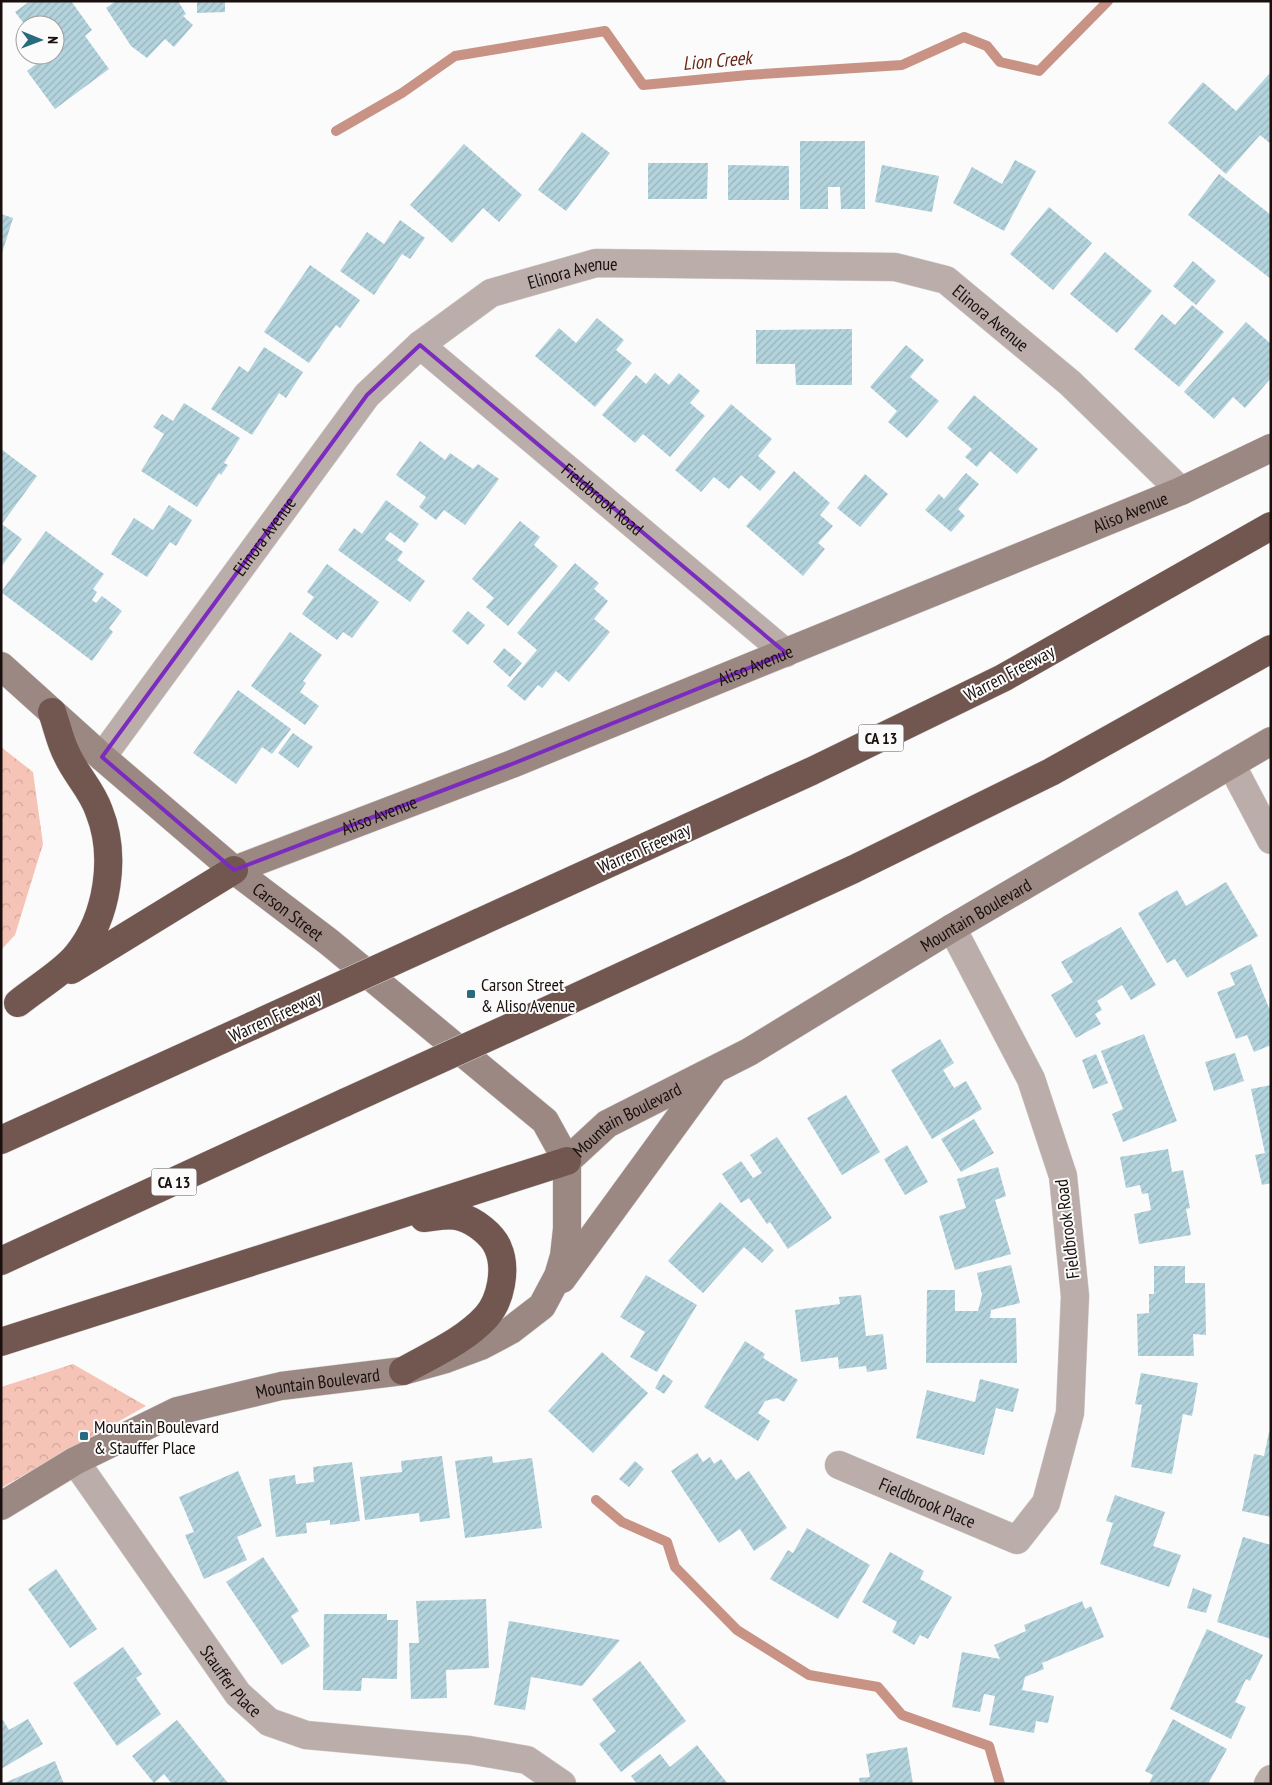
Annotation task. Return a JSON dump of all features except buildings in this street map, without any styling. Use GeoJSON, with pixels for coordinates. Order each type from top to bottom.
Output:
{"type":"FeatureCollection","features":[{"type":"Feature","properties":{"kind":"highway","name":"Warren Freeway"},"geometry":{"type":"LineString","coordinates":[[1,1140],[812,771],[1003,678],[1271,526]]}},
{"type":"Feature","properties":{"kind":"highway","name":"CA 13"},"geometry":{"type":"LineString","coordinates":[[1,1261],[854,869],[1051,772],[1271,649]]}},
{"type":"Feature","properties":{"kind":"highway"},"geometry":{"type":"LineString","coordinates":[[10,1008],[77,955],[92,930],[103,903],[108,872],[108,841],[100,811],[87,785],[67,756],[52,712]]}},
{"type":"Feature","properties":{"kind":"highway"},"geometry":{"type":"LineString","coordinates":[[10,1008],[234,870]]}},
{"type":"Feature","properties":{"kind":"highway"},"geometry":{"type":"LineString","coordinates":[[1,1342],[568,1161]]}},
{"type":"Feature","properties":{"kind":"highway"},"geometry":{"type":"LineString","coordinates":[[377,1223],[460,1216],[486,1232],[498,1248],[502,1273],[498,1295],[487,1316],[449,1345],[403,1371]]}},
{"type":"Feature","properties":{"kind":"main road","name":"Aliso Avenue"},"geometry":{"type":"LineString","coordinates":[[234,870],[512,764],[786,653],[1181,491],[1271,448]]}},
{"type":"Feature","properties":{"kind":"main road","name":"Carson Street"},"geometry":{"type":"LineString","coordinates":[[1,666],[102,757],[234,870],[329,942],[545,1121],[568,1161]]}},
{"type":"Feature","properties":{"kind":"main road","name":"Mountain Boulevard"},"geometry":{"type":"LineString","coordinates":[[1,1506],[76,1460],[177,1411],[281,1386],[403,1371],[446,1359],[481,1346],[511,1330],[542,1306],[558,1276],[564,1256],[567,1229],[568,1161],[607,1124],[749,1052],[952,928],[1271,740]]}},
{"type":"Feature","properties":{"kind":"main road"},"geometry":{"type":"LineString","coordinates":[[542,1306],[715,1069]]}},
{"type":"Feature","properties":{"kind":"street","name":"Elinora Avenue"},"geometry":{"type":"LineString","coordinates":[[102,757],[367,395],[420,344],[491,293],[596,263],[895,268],[946,280],[1070,383],[1181,491]]}},
{"type":"Feature","properties":{"kind":"street","name":"Fieldbrook Road"},"geometry":{"type":"LineString","coordinates":[[420,344],[786,653]]}},
{"type":"Feature","properties":{"kind":"street"},"geometry":{"type":"LineString","coordinates":[[1231,764],[1271,840]]}},
{"type":"Feature","properties":{"kind":"street","name":"Fieldbrook Road"},"geometry":{"type":"LineString","coordinates":[[952,928],[1031,1080],[1063,1176],[1075,1296],[1070,1413],[1046,1503],[1017,1540]]}},
{"type":"Feature","properties":{"kind":"street","name":"Stauffer Place"},"geometry":{"type":"LineString","coordinates":[[76,1460],[238,1694],[269,1722],[306,1735],[468,1750],[528,1760],[562,1784]]}},
{"type":"Feature","properties":{"kind":"street","name":"Fieldbrook Place"},"geometry":{"type":"LineString","coordinates":[[839,1465],[1017,1540]]}},
{"type":"Feature","properties":{"kind":"street"},"geometry":{"type":"LineString","coordinates":[[1268,1784],[1271,1779]]}},
{"type":"Feature","properties":{"kind":"highlighted area"},"geometry":{"type":"Polygon","coordinates":[[[420,345],[786,653],[512,764],[234,870],[102,757],[367,395],[420,345]]]}},
{"type":"Feature","properties":{"kind":"green space"},"geometry":{"type":"Polygon","coordinates":[[[1,747],[33,772],[43,844],[15,935],[1,950],[1,747]]]}},
{"type":"Feature","properties":{"kind":"green space"},"geometry":{"type":"Polygon","coordinates":[[[73,1364],[146,1406],[1,1488],[1,1387],[73,1364]]]}},
{"type":"Feature","properties":{"kind":"waterway","name":"Lion Creek"},"geometry":{"type":"LineString","coordinates":[[336,131],[402,93],[455,56],[605,31],[643,85],[748,75],[902,65],[964,37],[987,46],[1000,62],[1039,71],[1108,1]]}},
{"type":"Feature","properties":{"kind":"waterway"},"geometry":{"type":"LineString","coordinates":[[596,1500],[622,1522],[667,1542],[675,1567],[737,1630],[809,1675],[878,1687],[902,1715],[989,1746],[1000,1784]]}},
{"type":"Feature","properties":{"kind":"place","name":"Carson Street & Aliso Avenue"},"geometry":{"type":"Point","coordinates":[471,994]}},
{"type":"Feature","properties":{"kind":"place","name":"Mountain Boulevard & Stauffer Place"},"geometry":{"type":"Point","coordinates":[84,1436]}}]}
